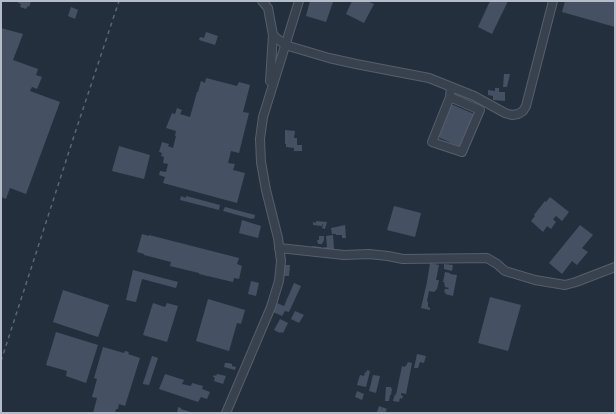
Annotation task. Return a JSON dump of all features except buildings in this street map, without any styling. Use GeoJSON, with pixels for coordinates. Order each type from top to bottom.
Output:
{"type":"FeatureCollection","features":[{"type":"Feature","properties":{"kind":"street"},"geometry":{"type":"LineString","coordinates":[[262,1],[268,8],[273,35],[270,93]]}},
{"type":"Feature","properties":{"kind":"street"},"geometry":{"type":"LineString","coordinates":[[226,413],[271,307],[279,281],[281,261],[278,238],[266,190],[261,162],[260,139],[263,117],[299,1]]}},
{"type":"Feature","properties":{"kind":"street"},"geometry":{"type":"LineString","coordinates":[[273,35],[285,45],[329,58],[429,78],[474,96],[512,115],[523,111],[526,106],[553,1]]}},
{"type":"Feature","properties":{"kind":"street"},"geometry":{"type":"LineString","coordinates":[[450,97],[480,110],[462,152],[432,142],[450,97],[451,87]]}},
{"type":"Feature","properties":{"kind":"street"},"geometry":{"type":"LineString","coordinates":[[279,248],[344,254],[369,254],[402,259],[487,258],[505,271],[536,280],[565,285],[615,267]]}},
{"type":"Feature","properties":{"kind":"railway"},"geometry":{"type":"LineString","coordinates":[[1,361],[119,1]]}}]}
